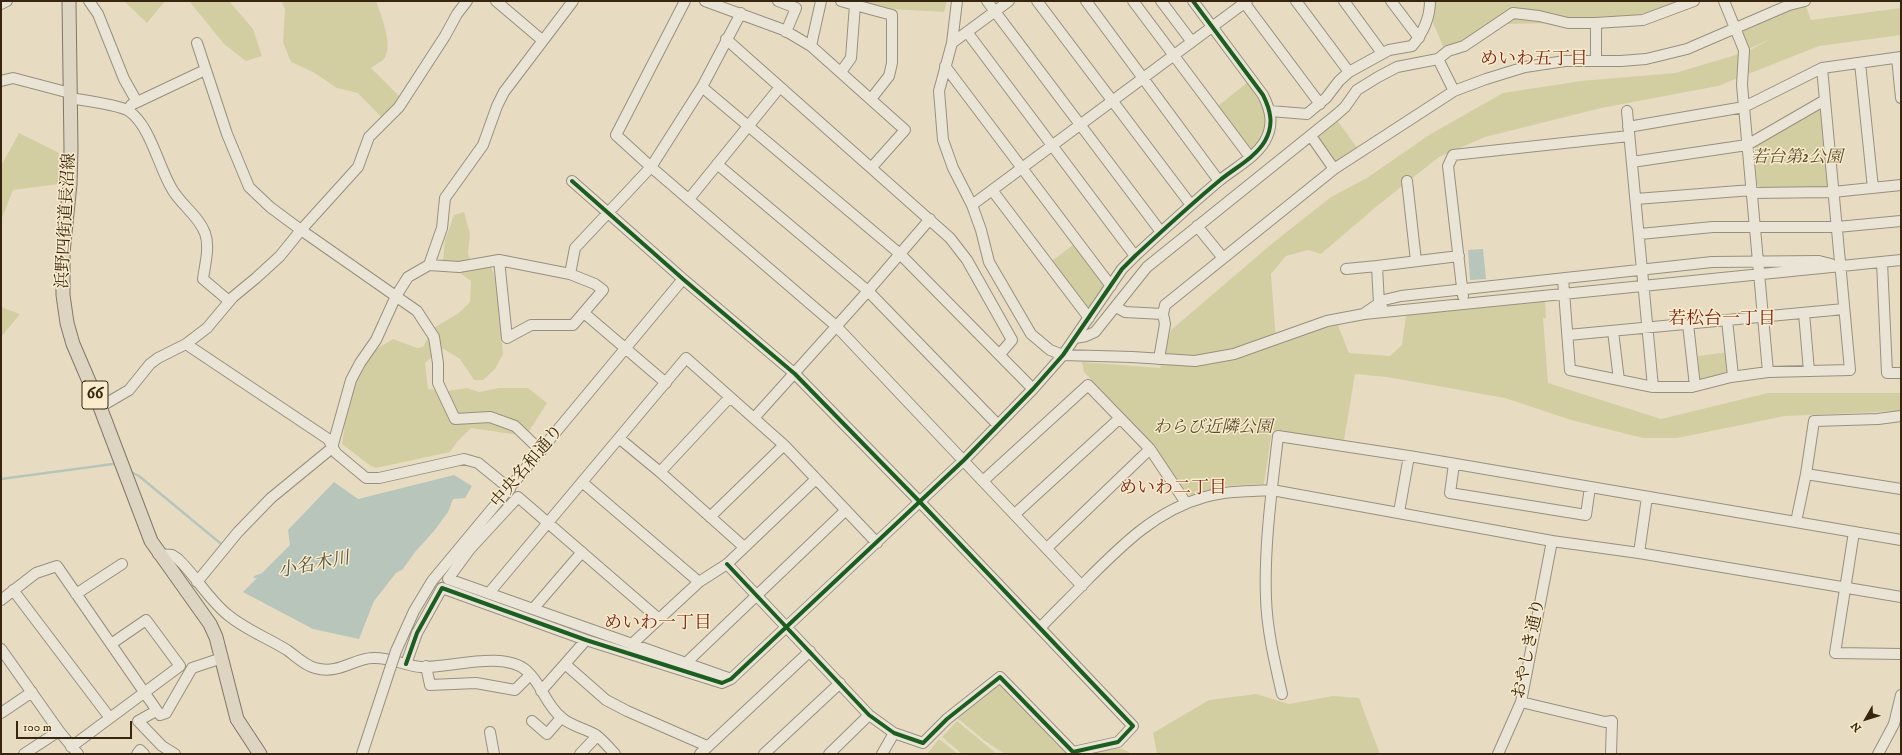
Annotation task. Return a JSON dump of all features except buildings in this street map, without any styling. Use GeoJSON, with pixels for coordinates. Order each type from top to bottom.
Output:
{"type":"FeatureCollection","features":[{"type":"Feature","properties":{"kind":"main road","name":"浜野四街道長沼線"},"geometry":{"type":"LineString","coordinates":[[69,1],[70,184],[63,253],[64,306],[74,344],[100,407],[151,541],[158,554],[210,624],[222,658],[237,719],[260,754]]}},
{"type":"Feature","properties":{"kind":"street"},"geometry":{"type":"LineString","coordinates":[[1,4],[7,1]]}},
{"type":"Feature","properties":{"kind":"street"},"geometry":{"type":"LineString","coordinates":[[89,1],[98,14],[124,79],[137,102]]}},
{"type":"Feature","properties":{"kind":"street"},"geometry":{"type":"LineString","coordinates":[[100,407],[129,390],[150,364],[158,358],[186,344],[207,328],[229,301],[280,256],[301,230],[358,167],[370,137],[399,107],[445,36],[457,14],[467,1]]}},
{"type":"Feature","properties":{"kind":"street"},"geometry":{"type":"LineString","coordinates":[[496,1],[542,40]]}},
{"type":"Feature","properties":{"kind":"street"},"geometry":{"type":"LineString","coordinates":[[429,265],[442,228],[445,198],[483,145],[497,106],[504,92],[572,1]]}},
{"type":"Feature","properties":{"kind":"street"},"geometry":{"type":"LineString","coordinates":[[685,1],[616,135],[651,167],[836,326],[1082,586]]}},
{"type":"Feature","properties":{"kind":"street"},"geometry":{"type":"LineString","coordinates":[[705,1],[741,13],[786,32],[811,46],[905,130],[872,167]]}},
{"type":"Feature","properties":{"kind":"street"},"geometry":{"type":"LineString","coordinates":[[778,1],[796,8],[786,32]]}},
{"type":"Feature","properties":{"kind":"street"},"geometry":{"type":"LineString","coordinates":[[811,46],[821,1]]}},
{"type":"Feature","properties":{"kind":"street"},"geometry":{"type":"LineString","coordinates":[[841,1],[892,15],[892,63],[889,76],[871,99]]}},
{"type":"Feature","properties":{"kind":"street"},"geometry":{"type":"LineString","coordinates":[[957,1],[952,43],[939,91],[943,140],[953,168],[972,205],[981,230],[989,262],[1031,334],[1050,350],[1063,355],[1195,361],[1234,354],[1327,321],[1364,314],[1382,308],[1464,303],[1901,260]]}},
{"type":"Feature","properties":{"kind":"street"},"geometry":{"type":"LineString","coordinates":[[987,1],[1161,232]]}},
{"type":"Feature","properties":{"kind":"street"},"geometry":{"type":"LineString","coordinates":[[952,43],[1009,1]]}},
{"type":"Feature","properties":{"kind":"street"},"geometry":{"type":"LineString","coordinates":[[1037,1],[1191,205]]}},
{"type":"Feature","properties":{"kind":"street"},"geometry":{"type":"LineString","coordinates":[[1086,1],[1219,181]]}},
{"type":"Feature","properties":{"kind":"street"},"geometry":{"type":"LineString","coordinates":[[1133,1],[1250,157]]}},
{"type":"Feature","properties":{"kind":"street"},"geometry":{"type":"LineString","coordinates":[[1161,1],[1192,42]]}},
{"type":"Feature","properties":{"kind":"street"},"geometry":{"type":"LineString","coordinates":[[406,664],[417,633],[442,588],[586,640],[722,683],[731,679],[964,460],[1033,389],[1063,355],[1122,269],[1191,205],[1250,157],[1266,140],[1271,123],[1270,111],[1263,95],[1193,1]]}},
{"type":"Feature","properties":{"kind":"street"},"geometry":{"type":"LineString","coordinates":[[1296,1],[1349,72]]}},
{"type":"Feature","properties":{"kind":"street"},"geometry":{"type":"LineString","coordinates":[[1344,1],[1382,53]]}},
{"type":"Feature","properties":{"kind":"street"},"geometry":{"type":"LineString","coordinates":[[1391,1],[1418,38]]}},
{"type":"Feature","properties":{"kind":"street"},"geometry":{"type":"LineString","coordinates":[[1270,111],[1307,114],[1320,104],[1349,72],[1389,50],[1412,46],[1425,27],[1430,11],[1430,1]]}},
{"type":"Feature","properties":{"kind":"street"},"geometry":{"type":"LineString","coordinates":[[1075,338],[1086,336],[1095,332],[1147,267],[1311,136],[1346,107],[1358,90],[1378,77],[1397,67],[1438,59],[1448,51],[1464,46],[1513,13],[1539,16],[1568,23],[1643,20],[1694,1]]}},
{"type":"Feature","properties":{"kind":"street"},"geometry":{"type":"LineString","coordinates":[[1724,1],[1736,27],[1744,50],[1742,85],[1768,372]]}},
{"type":"Feature","properties":{"kind":"street"},"geometry":{"type":"LineString","coordinates":[[1159,359],[1165,324],[1163,314],[1165,305],[1334,170],[1454,91],[1525,67],[1565,61],[1621,61],[1653,57],[1687,49],[1789,5],[1805,1]]}},
{"type":"Feature","properties":{"kind":"street"},"geometry":{"type":"LineString","coordinates":[[972,205],[1245,2],[1320,104]]}},
{"type":"Feature","properties":{"kind":"street"},"geometry":{"type":"LineString","coordinates":[[841,72],[851,58],[855,5]]}},
{"type":"Feature","properties":{"kind":"street"},"geometry":{"type":"LineString","coordinates":[[570,274],[576,248],[651,167],[702,87],[741,13]]}},
{"type":"Feature","properties":{"kind":"street"},"geometry":{"type":"LineString","coordinates":[[1596,23],[1596,61]]}},
{"type":"Feature","properties":{"kind":"street"},"geometry":{"type":"LineString","coordinates":[[968,32],[1135,256]]}},
{"type":"Feature","properties":{"kind":"street"},"geometry":{"type":"LineString","coordinates":[[726,39],[780,88],[930,218],[950,238],[966,260],[1012,340],[1000,354]]}},
{"type":"Feature","properties":{"kind":"street"},"geometry":{"type":"LineString","coordinates":[[197,43],[227,134],[249,187],[270,207],[301,230],[417,311],[434,337],[438,363],[438,383],[455,419],[490,417],[515,426],[541,451]]}},
{"type":"Feature","properties":{"kind":"street"},"geometry":{"type":"LineString","coordinates":[[1464,303],[1448,166],[1453,155],[1629,131],[1744,107],[1822,68],[1899,58],[1901,98]]}},
{"type":"Feature","properties":{"kind":"street"},"geometry":{"type":"LineString","coordinates":[[1438,59],[1454,91]]}},
{"type":"Feature","properties":{"kind":"street"},"geometry":{"type":"LineString","coordinates":[[1860,63],[1873,188]]}},
{"type":"Feature","properties":{"kind":"street"},"geometry":{"type":"LineString","coordinates":[[945,66],[1111,286]]}},
{"type":"Feature","properties":{"kind":"street"},"geometry":{"type":"LineString","coordinates":[[1564,279],[1570,370],[1653,387],[1695,386],[1734,376],[1768,372],[1850,370],[1822,68]]}},
{"type":"Feature","properties":{"kind":"street"},"geometry":{"type":"LineString","coordinates":[[125,109],[205,70]]}},
{"type":"Feature","properties":{"kind":"street"},"geometry":{"type":"LineString","coordinates":[[1,81],[13,78],[125,109],[136,118],[146,133],[172,189],[194,216],[205,234],[207,253],[203,279],[229,301]]}},
{"type":"Feature","properties":{"kind":"street"},"geometry":{"type":"LineString","coordinates":[[702,87],[900,254],[1033,389]]}},
{"type":"Feature","properties":{"kind":"street"},"geometry":{"type":"LineString","coordinates":[[688,199],[780,88]]}},
{"type":"Feature","properties":{"kind":"street"},"geometry":{"type":"LineString","coordinates":[[1632,162],[1748,145],[1825,100]]}},
{"type":"Feature","properties":{"kind":"street"},"geometry":{"type":"LineString","coordinates":[[1627,111],[1645,286],[1653,387]]}},
{"type":"Feature","properties":{"kind":"street"},"geometry":{"type":"LineString","coordinates":[[1311,136],[1334,170]]}},
{"type":"Feature","properties":{"kind":"street"},"geometry":{"type":"LineString","coordinates":[[717,164],[868,291],[998,425]]}},
{"type":"Feature","properties":{"kind":"street"},"geometry":{"type":"LineString","coordinates":[[572,181],[682,279],[795,374],[919,501],[1133,726],[1118,742],[1073,752],[1000,677],[947,719],[924,743],[894,733],[869,715],[758,595],[727,564]]}},
{"type":"Feature","properties":{"kind":"street"},"geometry":{"type":"LineString","coordinates":[[1407,181],[1416,261]]}},
{"type":"Feature","properties":{"kind":"street"},"geometry":{"type":"LineString","coordinates":[[1636,199],[1752,192],[1834,192],[1901,185]]}},
{"type":"Feature","properties":{"kind":"street"},"geometry":{"type":"LineString","coordinates":[[992,190],[1089,318]]}},
{"type":"Feature","properties":{"kind":"street"},"geometry":{"type":"LineString","coordinates":[[754,418],[795,374],[930,218]]}},
{"type":"Feature","properties":{"kind":"street"},"geometry":{"type":"LineString","coordinates":[[1640,234],[1713,227],[1837,227],[1901,221]]}},
{"type":"Feature","properties":{"kind":"street"},"geometry":{"type":"LineString","coordinates":[[1197,226],[1223,258]]}},
{"type":"Feature","properties":{"kind":"street"},"geometry":{"type":"LineString","coordinates":[[1346,269],[1459,256]]}},
{"type":"Feature","properties":{"kind":"street"},"geometry":{"type":"LineString","coordinates":[[197,582],[238,532],[271,498],[332,448],[351,380],[360,363],[376,340],[396,296],[408,278],[429,265],[458,267],[499,260],[570,274],[596,284],[603,290],[573,325],[531,325],[507,338],[499,260]]}},
{"type":"Feature","properties":{"kind":"street"},"geometry":{"type":"LineString","coordinates":[[1382,308],[1384,300],[1401,296],[1643,271],[1712,262],[1819,261],[1840,266]]}},
{"type":"Feature","properties":{"kind":"street"},"geometry":{"type":"LineString","coordinates":[[1882,262],[1887,373],[1901,373]]}},
{"type":"Feature","properties":{"kind":"street"},"geometry":{"type":"LineString","coordinates":[[1377,266],[1382,308]]}},
{"type":"Feature","properties":{"kind":"street","name":"中央名和通り"},"geometry":{"type":"LineString","coordinates":[[362,754],[396,651],[414,610],[432,581],[510,489],[682,279]]}},
{"type":"Feature","properties":{"kind":"street"},"geometry":{"type":"LineString","coordinates":[[1116,307],[1125,312],[1163,314]]}},
{"type":"Feature","properties":{"kind":"street"},"geometry":{"type":"LineString","coordinates":[[1568,335],[1844,309]]}},
{"type":"Feature","properties":{"kind":"street"},"geometry":{"type":"LineString","coordinates":[[584,313],[666,382]]}},
{"type":"Feature","properties":{"kind":"street"},"geometry":{"type":"LineString","coordinates":[[1804,313],[1808,371]]}},
{"type":"Feature","properties":{"kind":"street"},"geometry":{"type":"LineString","coordinates":[[1727,320],[1734,376]]}},
{"type":"Feature","properties":{"kind":"street"},"geometry":{"type":"LineString","coordinates":[[1688,324],[1695,386]]}},
{"type":"Feature","properties":{"kind":"street"},"geometry":{"type":"LineString","coordinates":[[1613,331],[1619,380]]}},
{"type":"Feature","properties":{"kind":"street"},"geometry":{"type":"LineString","coordinates":[[186,344],[328,439],[332,448],[366,478],[379,478],[464,458],[478,463],[510,489]]}},
{"type":"Feature","properties":{"kind":"street"},"geometry":{"type":"LineString","coordinates":[[489,593],[620,439],[686,358],[784,445],[877,543]]}},
{"type":"Feature","properties":{"kind":"street"},"geometry":{"type":"LineString","coordinates":[[983,481],[1088,385],[1150,449],[1165,469],[1186,503]]}},
{"type":"Feature","properties":{"kind":"street"},"geometry":{"type":"LineString","coordinates":[[660,472],[730,397]]}},
{"type":"Feature","properties":{"kind":"street"},"geometry":{"type":"LineString","coordinates":[[1796,522],[1806,474],[1814,421],[1878,419],[1901,416]]}},
{"type":"Feature","properties":{"kind":"street"},"geometry":{"type":"LineString","coordinates":[[1015,514],[1120,418]]}},
{"type":"Feature","properties":{"kind":"street"},"geometry":{"type":"LineString","coordinates":[[1282,694],[1269,635],[1266,598],[1272,490],[1278,436],[1409,456],[1647,498],[1901,540]]}},
{"type":"Feature","properties":{"kind":"street"},"geometry":{"type":"LineString","coordinates":[[620,439],[660,472],[744,547]]}},
{"type":"Feature","properties":{"kind":"street"},"geometry":{"type":"LineString","coordinates":[[710,517],[784,445]]}},
{"type":"Feature","properties":{"kind":"street"},"geometry":{"type":"LineString","coordinates":[[1047,548],[1150,449]]}},
{"type":"Feature","properties":{"kind":"street"},"geometry":{"type":"LineString","coordinates":[[1399,512],[1409,456]]}},
{"type":"Feature","properties":{"kind":"street"},"geometry":{"type":"LineString","coordinates":[[1454,464],[1450,494],[1586,515],[1590,488]]}},
{"type":"Feature","properties":{"kind":"street"},"geometry":{"type":"LineString","coordinates":[[1806,474],[1901,489]]}},
{"type":"Feature","properties":{"kind":"street"},"geometry":{"type":"LineString","coordinates":[[632,644],[699,582],[727,564],[816,478]]}},
{"type":"Feature","properties":{"kind":"street"},"geometry":{"type":"LineString","coordinates":[[582,482],[699,582]]}},
{"type":"Feature","properties":{"kind":"street"},"geometry":{"type":"LineString","coordinates":[[1040,628],[1127,540],[1152,521],[1186,503],[1206,496],[1232,492],[1272,490],[1552,541],[1639,553],[1901,597]]}},
{"type":"Feature","properties":{"kind":"street"},"geometry":{"type":"LineString","coordinates":[[659,619],[518,496],[470,549],[448,579],[687,662],[731,679]]}},
{"type":"Feature","properties":{"kind":"street"},"geometry":{"type":"LineString","coordinates":[[1639,553],[1647,498]]}},
{"type":"Feature","properties":{"kind":"street"},"geometry":{"type":"LineString","coordinates":[[687,662],[846,510]]}},
{"type":"Feature","properties":{"kind":"street"},"geometry":{"type":"LineString","coordinates":[[1854,532],[1835,654],[1901,654]]}},
{"type":"Feature","properties":{"kind":"street","name":"おやしき通り"},"geometry":{"type":"LineString","coordinates":[[1498,754],[1521,702],[1552,541]]}},
{"type":"Feature","properties":{"kind":"street"},"geometry":{"type":"LineString","coordinates":[[533,609],[582,552]]}},
{"type":"Feature","properties":{"kind":"street"},"geometry":{"type":"LineString","coordinates":[[158,554],[172,555],[178,559],[208,596],[227,615],[254,633],[287,650],[305,664],[315,669],[328,670],[345,667],[371,658],[383,658],[406,664],[426,666],[508,662],[519,666],[530,675],[561,718],[597,736],[615,754]]}},
{"type":"Feature","properties":{"kind":"street"},"geometry":{"type":"LineString","coordinates":[[76,594],[122,564]]}},
{"type":"Feature","properties":{"kind":"street"},"geometry":{"type":"LineString","coordinates":[[1,600],[36,572],[57,566],[146,692],[156,711],[160,715],[166,713],[192,668],[222,658]]}},
{"type":"Feature","properties":{"kind":"street"},"geometry":{"type":"LineString","coordinates":[[13,590],[110,718]]}},
{"type":"Feature","properties":{"kind":"street"},"geometry":{"type":"LineString","coordinates":[[2,654],[74,750],[110,718],[180,666],[146,620],[111,644]]}},
{"type":"Feature","properties":{"kind":"street"},"geometry":{"type":"LineString","coordinates":[[541,691],[586,640]]}},
{"type":"Feature","properties":{"kind":"street"},"geometry":{"type":"LineString","coordinates":[[565,664],[606,700],[703,750],[810,651]]}},
{"type":"Feature","properties":{"kind":"street"},"geometry":{"type":"LineString","coordinates":[[426,666],[430,685],[476,683],[514,690],[530,675]]}},
{"type":"Feature","properties":{"kind":"street"},"geometry":{"type":"LineString","coordinates":[[764,754],[840,683]]}},
{"type":"Feature","properties":{"kind":"street"},"geometry":{"type":"LineString","coordinates":[[1,713],[32,692]]}},
{"type":"Feature","properties":{"kind":"street"},"geometry":{"type":"LineString","coordinates":[[1878,754],[1894,724],[1901,694]]}},
{"type":"Feature","properties":{"kind":"street"},"geometry":{"type":"LineString","coordinates":[[1521,702],[1605,722],[1612,721],[1611,754]]}},
{"type":"Feature","properties":{"kind":"street"},"geometry":{"type":"LineString","coordinates":[[156,711],[138,721],[162,746],[175,754]]}},
{"type":"Feature","properties":{"kind":"street"},"geometry":{"type":"LineString","coordinates":[[829,754],[869,715]]}},
{"type":"Feature","properties":{"kind":"street"},"geometry":{"type":"LineString","coordinates":[[532,721],[547,734],[561,718]]}},
{"type":"Feature","properties":{"kind":"street"},"geometry":{"type":"LineString","coordinates":[[24,754],[59,731]]}},
{"type":"Feature","properties":{"kind":"street"},"geometry":{"type":"LineString","coordinates":[[490,732],[494,754]]}},
{"type":"Feature","properties":{"kind":"street"},"geometry":{"type":"LineString","coordinates":[[882,754],[894,733]]}},
{"type":"Feature","properties":{"kind":"street"},"geometry":{"type":"LineString","coordinates":[[580,754],[597,736]]}},
{"type":"Feature","properties":{"kind":"street"},"geometry":{"type":"LineString","coordinates":[[137,754],[140,750],[144,754]]}},
{"type":"Feature","properties":{"kind":"green space"},"geometry":{"type":"Polygon","coordinates":[[[124,1],[165,1],[147,23],[124,1]]]}},
{"type":"Feature","properties":{"kind":"green space"},"geometry":{"type":"Polygon","coordinates":[[[189,1],[229,1],[253,29],[262,56],[246,61],[224,44],[189,1]]]}},
{"type":"Feature","properties":{"kind":"green space"},"geometry":{"type":"Polygon","coordinates":[[[281,1],[376,1],[386,30],[388,46],[384,59],[371,68],[401,98],[396,106],[382,118],[358,93],[337,88],[313,72],[291,62],[283,42],[285,9],[281,1]]]}},
{"type":"Feature","properties":{"kind":"green space"},"geometry":{"type":"Polygon","coordinates":[[[860,1],[947,1],[944,12],[891,9],[860,1]]]}},
{"type":"Feature","properties":{"kind":"green space"},"geometry":{"type":"Polygon","coordinates":[[[1434,1],[1689,1],[1667,11],[1559,23],[1503,24],[1444,48],[1433,23],[1434,1]]]}},
{"type":"Feature","properties":{"kind":"green space","name":"わらび近隣公園"},"geometry":{"type":"Polygon","coordinates":[[[1805,4],[1811,20],[1901,8],[1901,35],[1819,46],[1718,86],[1601,108],[1485,137],[1439,157],[1377,206],[1321,254],[1308,250],[1286,256],[1271,274],[1276,341],[1337,323],[1349,353],[1390,356],[1402,345],[1406,315],[1461,305],[1545,300],[1546,318],[1543,318],[1548,383],[1661,419],[1768,393],[1901,393],[1901,411],[1785,416],[1677,438],[1643,438],[1571,420],[1505,398],[1387,377],[1355,374],[1344,440],[1272,430],[1264,484],[1224,486],[1194,496],[1188,494],[1153,445],[1084,372],[1082,362],[1160,368],[1171,330],[1274,242],[1331,197],[1367,178],[1429,135],[1503,93],[1581,81],[1675,73],[1746,52],[1771,39],[1746,50],[1741,27],[1805,4]]]}},
{"type":"Feature","properties":{"kind":"green space"},"geometry":{"type":"Polygon","coordinates":[[[1249,81],[1266,107],[1266,135],[1252,151],[1218,106],[1249,81]]]}},
{"type":"Feature","properties":{"kind":"green space","name":"若台第2公園"},"geometry":{"type":"Polygon","coordinates":[[[1820,108],[1825,110],[1832,186],[1828,190],[1761,189],[1757,184],[1755,146],[1820,108]]]}},
{"type":"Feature","properties":{"kind":"green space"},"geometry":{"type":"Polygon","coordinates":[[[1337,120],[1358,149],[1335,165],[1317,140],[1318,135],[1337,120]]]}},
{"type":"Feature","properties":{"kind":"green space"},"geometry":{"type":"Polygon","coordinates":[[[19,133],[59,153],[59,184],[13,190],[1,220],[1,166],[19,133]]]}},
{"type":"Feature","properties":{"kind":"green space"},"geometry":{"type":"Polygon","coordinates":[[[464,212],[470,234],[468,254],[475,269],[490,264],[496,279],[503,354],[495,369],[483,380],[474,380],[460,359],[442,348],[425,363],[428,389],[447,391],[467,388],[479,392],[499,388],[528,388],[547,403],[526,436],[471,428],[457,442],[450,452],[376,468],[371,466],[342,444],[349,394],[368,354],[393,339],[417,348],[423,347],[432,329],[459,313],[470,302],[471,281],[443,260],[445,240],[454,215],[464,212]]]}},
{"type":"Feature","properties":{"kind":"green space"},"geometry":{"type":"Polygon","coordinates":[[[1073,245],[1103,284],[1104,289],[1089,310],[1049,263],[1073,245]]]}},
{"type":"Feature","properties":{"kind":"green space"},"geometry":{"type":"Polygon","coordinates":[[[1,307],[20,314],[1,337],[1,307]]]}},
{"type":"Feature","properties":{"kind":"green space"},"geometry":{"type":"Polygon","coordinates":[[[1729,352],[1728,375],[1702,381],[1700,379],[1698,356],[1729,352]]]}},
{"type":"Feature","properties":{"kind":"green space"},"geometry":{"type":"Polygon","coordinates":[[[1001,683],[1069,753],[1095,752],[1120,748],[1129,752],[1129,754],[1005,754],[985,741],[956,717],[995,686],[1001,683]]]}},
{"type":"Feature","properties":{"kind":"green space"},"geometry":{"type":"Polygon","coordinates":[[[1256,694],[1289,704],[1333,696],[1359,698],[1380,754],[1157,754],[1153,733],[1209,700],[1256,694]]]}},
{"type":"Feature","properties":{"kind":"green space"},"geometry":{"type":"Polygon","coordinates":[[[957,721],[997,754],[962,754],[942,737],[957,721]]]}},
{"type":"Feature","properties":{"kind":"green space"},"geometry":{"type":"Polygon","coordinates":[[[939,739],[958,754],[927,754],[939,739]]]}},
{"type":"Feature","properties":{"kind":"water"},"geometry":{"type":"Polygon","coordinates":[[[1483,249],[1486,279],[1470,280],[1468,250],[1483,249]]]}},
{"type":"Feature","properties":{"kind":"water"},"geometry":{"type":"Polygon","coordinates":[[[454,475],[472,486],[465,498],[453,499],[448,512],[434,531],[415,552],[403,569],[396,573],[374,601],[359,639],[313,629],[243,592],[290,545],[288,530],[334,482],[358,499],[454,475]]]}},
{"type":"Feature","properties":{"kind":"waterway","name":"小名木川"},"geometry":{"type":"LineString","coordinates":[[1,479],[113,464]]}},
{"type":"Feature","properties":{"kind":"waterway","name":"小名木川"},"geometry":{"type":"LineString","coordinates":[[131,472],[139,476],[220,543]]}},
{"type":"Feature","properties":{"kind":"waterway","name":"小名木川"},"geometry":{"type":"LineString","coordinates":[[255,577],[261,575]]}},
{"type":"Feature","properties":{"kind":"cycle path"},"geometry":{"type":"LineString","coordinates":[[406,664],[417,633],[442,588],[586,640],[722,683],[731,679],[964,460],[1033,389],[1063,355],[1122,269],[1197,199],[1250,158],[1261,147],[1270,129],[1270,112],[1263,95],[1193,1]]}},
{"type":"Feature","properties":{"kind":"cycle path"},"geometry":{"type":"LineString","coordinates":[[572,181],[683,279],[795,374],[919,501],[1133,726],[1118,742],[1073,752],[1000,677],[947,719],[923,743],[894,733],[869,715],[727,564]]}},
{"type":"Feature","properties":{"kind":"district","name":"めいわ五丁目"},"geometry":{"type":"Point","coordinates":[1534,60]}},
{"type":"Feature","properties":{"kind":"district","name":"若松台一丁目"},"geometry":{"type":"Point","coordinates":[1722,320]}},
{"type":"Feature","properties":{"kind":"district","name":"めいわ二丁目"},"geometry":{"type":"Point","coordinates":[1173,489]}},
{"type":"Feature","properties":{"kind":"district","name":"めいわ一丁目"},"geometry":{"type":"Point","coordinates":[658,624]}}]}
